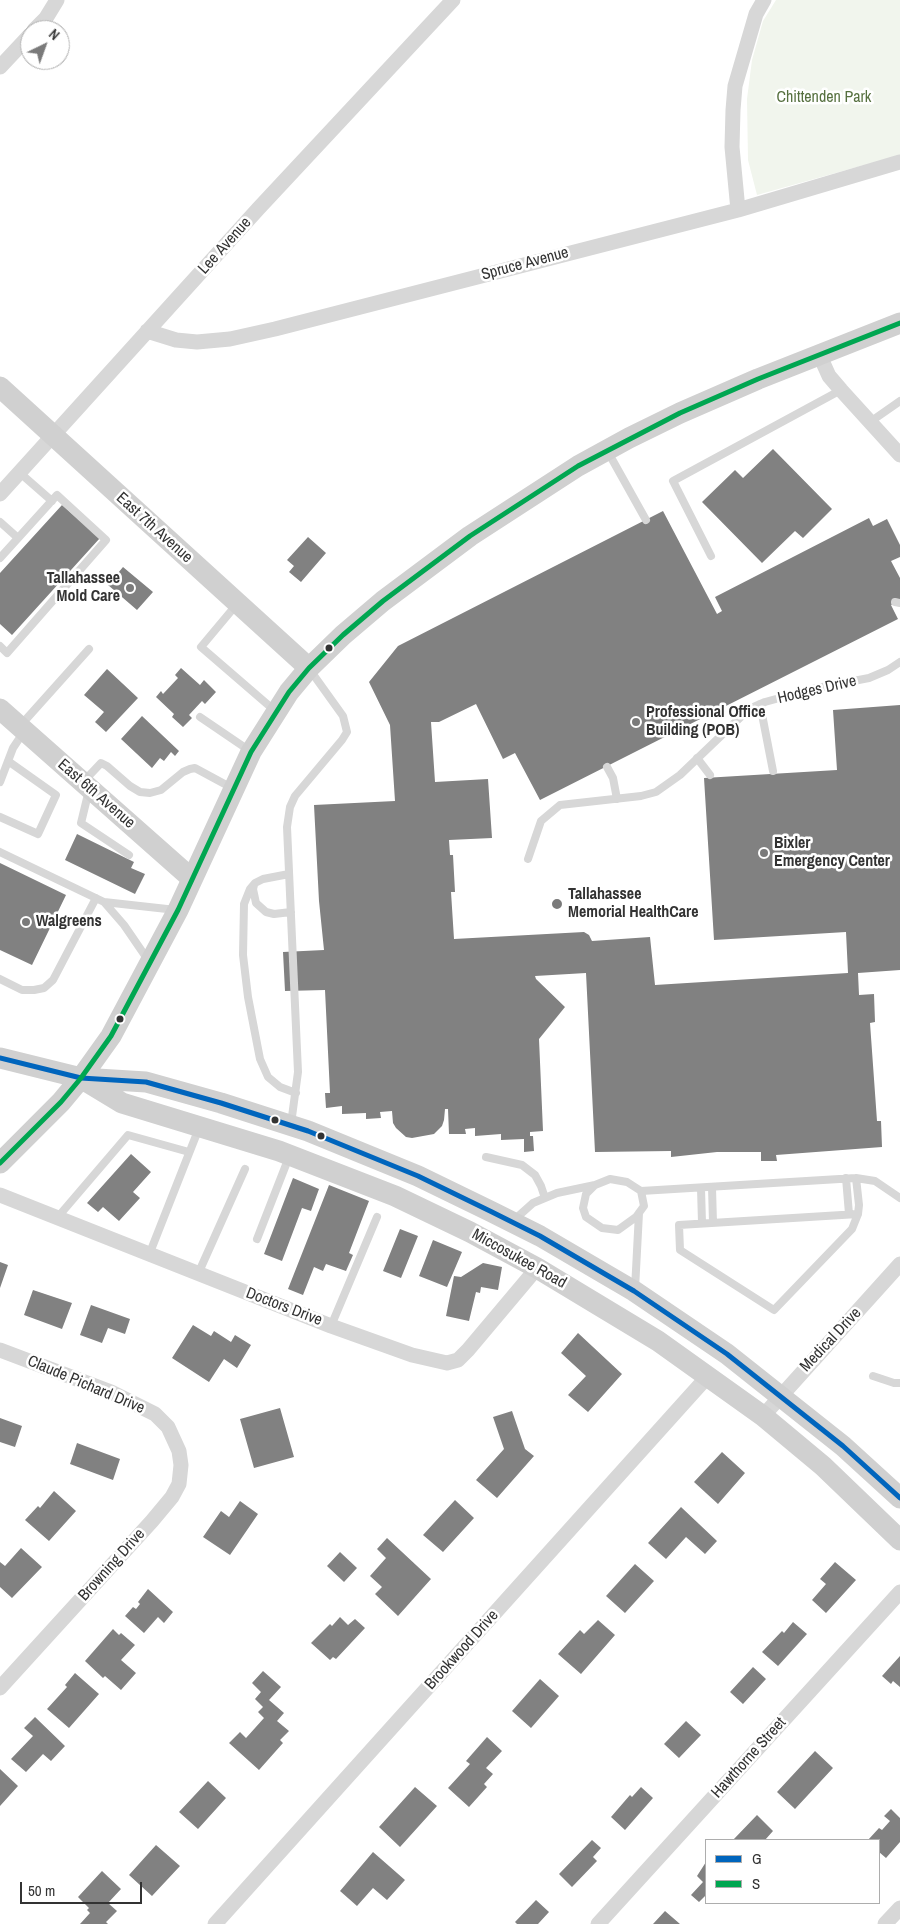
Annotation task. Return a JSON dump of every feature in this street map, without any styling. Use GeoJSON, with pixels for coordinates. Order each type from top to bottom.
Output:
{"type":"FeatureCollection","features":[{"type":"Feature","properties":{"kind":"street"},"geometry":{"type":"LineString","coordinates":[[44,20],[57,0]]}},
{"type":"Feature","properties":{"kind":"street","name":"Lee Avenue"},"geometry":{"type":"LineString","coordinates":[[0,494],[147,331],[453,0]]}},
{"type":"Feature","properties":{"kind":"street"},"geometry":{"type":"LineString","coordinates":[[738,210],[732,148],[735,86],[756,14],[764,0]]}},
{"type":"Feature","properties":{"kind":"street"},"geometry":{"type":"LineString","coordinates":[[0,66],[20,45]]}},
{"type":"Feature","properties":{"kind":"street","name":"Spruce Avenue"},"geometry":{"type":"LineString","coordinates":[[147,331],[176,340],[197,342],[248,335],[738,210],[900,162]]}},
{"type":"Feature","properties":{"kind":"street"},"geometry":{"type":"LineString","coordinates":[[0,1163],[61,1102],[82,1078],[111,1036],[151,964],[178,910],[191,878],[251,752],[276,712],[309,668],[383,601],[463,540],[578,466],[680,413],[758,379],[900,323]]}},
{"type":"Feature","properties":{"kind":"street"},"geometry":{"type":"LineString","coordinates":[[820,356],[829,376],[900,455]]}},
{"type":"Feature","properties":{"kind":"street","name":"East 7th Avenue"},"geometry":{"type":"LineString","coordinates":[[0,387],[309,668]]}},
{"type":"Feature","properties":{"kind":"street","name":"East 6th Avenue"},"geometry":{"type":"LineString","coordinates":[[0,709],[191,878]]}},
{"type":"Feature","properties":{"kind":"street","name":"Miccosukee Road"},"geometry":{"type":"LineString","coordinates":[[0,1058],[82,1078],[146,1082],[221,1103],[291,1126],[418,1176],[512,1222],[634,1291],[727,1354],[780,1395],[843,1446],[900,1498]]}},
{"type":"Feature","properties":{"kind":"street","name":"Miccosukee Road"},"geometry":{"type":"LineString","coordinates":[[82,1078],[122,1103],[290,1155],[395,1196],[470,1232],[537,1268],[638,1328],[763,1416],[823,1466],[900,1540]]}},
{"type":"Feature","properties":{"kind":"street","name":"Doctors Drive"},"geometry":{"type":"LineString","coordinates":[[0,1195],[331,1326],[412,1355],[447,1363],[458,1360],[468,1350],[537,1268]]}},
{"type":"Feature","properties":{"kind":"street"},"geometry":{"type":"LineString","coordinates":[[537,1268],[549,1262],[565,1263],[640,1308],[664,1312]]}},
{"type":"Feature","properties":{"kind":"street","name":"Medical Drive"},"geometry":{"type":"LineString","coordinates":[[763,1416],[900,1264]]}},
{"type":"Feature","properties":{"kind":"street","name":"Claude Pichard Drive"},"geometry":{"type":"LineString","coordinates":[[0,1350],[110,1392],[155,1414],[168,1427]]}},
{"type":"Feature","properties":{"kind":"street","name":"Brookwood Drive"},"geometry":{"type":"LineString","coordinates":[[215,1924],[708,1376]]}},
{"type":"Feature","properties":{"kind":"street","name":"Browning Drive"},"geometry":{"type":"LineString","coordinates":[[0,1688],[172,1497],[179,1484],[181,1465],[179,1451],[168,1427]]}},
{"type":"Feature","properties":{"kind":"street","name":"Hawthorne Street"},"geometry":{"type":"LineString","coordinates":[[598,1924],[900,1592]]}},
{"type":"Feature","properties":{"kind":"street"},"geometry":{"type":"LineString","coordinates":[[885,1924],[900,1908]]}},
{"type":"Feature","properties":{"kind":"lane"},"geometry":{"type":"LineString","coordinates":[[711,556],[673,481],[841,390]]}},
{"type":"Feature","properties":{"kind":"lane"},"geometry":{"type":"LineString","coordinates":[[870,422],[900,401]]}},
{"type":"Feature","properties":{"kind":"lane"},"geometry":{"type":"LineString","coordinates":[[607,450],[646,520]]}},
{"type":"Feature","properties":{"kind":"lane"},"geometry":{"type":"LineString","coordinates":[[20,473],[52,501]]}},
{"type":"Feature","properties":{"kind":"lane"},"geometry":{"type":"LineString","coordinates":[[0,558],[57,495],[106,540],[7,653],[0,646]]}},
{"type":"Feature","properties":{"kind":"lane"},"geometry":{"type":"LineString","coordinates":[[0,522],[18,538]]}},
{"type":"Feature","properties":{"kind":"lane"},"geometry":{"type":"LineString","coordinates":[[237,604],[201,647],[276,712]]}},
{"type":"Feature","properties":{"kind":"lane"},"geometry":{"type":"LineString","coordinates":[[0,782],[22,729],[89,649]]}},
{"type":"Feature","properties":{"kind":"lane","name":"Hodges Drive"},"geometry":{"type":"LineString","coordinates":[[528,859],[541,821],[560,805],[641,796],[656,792],[680,775],[749,709],[812,689],[869,678],[888,670],[900,662]]}},
{"type":"Feature","properties":{"kind":"lane"},"geometry":{"type":"LineString","coordinates":[[291,1126],[298,1072],[287,827],[293,802],[303,785],[342,740],[346,732],[343,716],[309,668]]}},
{"type":"Feature","properties":{"kind":"lane"},"geometry":{"type":"LineString","coordinates":[[760,704],[773,772]]}},
{"type":"Feature","properties":{"kind":"lane"},"geometry":{"type":"LineString","coordinates":[[200,718],[251,752]]}},
{"type":"Feature","properties":{"kind":"lane"},"geometry":{"type":"LineString","coordinates":[[697,758],[710,776]]}},
{"type":"Feature","properties":{"kind":"lane"},"geometry":{"type":"LineString","coordinates":[[0,817],[38,834],[56,795],[8,761]]}},
{"type":"Feature","properties":{"kind":"lane"},"geometry":{"type":"LineString","coordinates":[[129,855],[81,823],[86,785],[101,763],[130,786],[140,792],[150,794],[161,790],[183,772],[195,768],[233,789]]}},
{"type":"Feature","properties":{"kind":"lane"},"geometry":{"type":"LineString","coordinates":[[607,767],[613,778],[617,799]]}},
{"type":"Feature","properties":{"kind":"lane"},"geometry":{"type":"LineString","coordinates":[[0,852],[104,902],[178,910]]}},
{"type":"Feature","properties":{"kind":"lane"},"geometry":{"type":"LineString","coordinates":[[289,874],[263,879],[255,883],[250,890],[244,904],[242,922],[243,955],[248,997],[260,1059],[268,1077],[280,1087],[296,1093]]}},
{"type":"Feature","properties":{"kind":"lane"},"geometry":{"type":"LineString","coordinates":[[255,883],[253,889],[256,903],[266,912],[274,914],[291,912]]}},
{"type":"Feature","properties":{"kind":"lane"},"geometry":{"type":"LineString","coordinates":[[0,979],[22,990],[44,988],[53,980],[96,898]]}},
{"type":"Feature","properties":{"kind":"lane"},"geometry":{"type":"LineString","coordinates":[[104,902],[124,925],[151,964]]}},
{"type":"Feature","properties":{"kind":"lane"},"geometry":{"type":"LineString","coordinates":[[150,1255],[200,1126]]}},
{"type":"Feature","properties":{"kind":"lane"},"geometry":{"type":"LineString","coordinates":[[57,1218],[128,1135],[189,1152]]}},
{"type":"Feature","properties":{"kind":"lane"},"geometry":{"type":"LineString","coordinates":[[258,1239],[290,1155]]}},
{"type":"Feature","properties":{"kind":"lane"},"geometry":{"type":"LineString","coordinates":[[486,1156],[522,1166],[536,1177],[545,1198]]}},
{"type":"Feature","properties":{"kind":"lane"},"geometry":{"type":"LineString","coordinates":[[198,1274],[245,1169]]}},
{"type":"Feature","properties":{"kind":"lane"},"geometry":{"type":"LineString","coordinates":[[846,1178],[849,1214]]}},
{"type":"Feature","properties":{"kind":"lane"},"geometry":{"type":"LineString","coordinates":[[512,1222],[533,1203],[557,1192],[595,1185],[610,1180],[627,1182],[641,1191],[856,1178],[876,1181],[900,1198]]}},
{"type":"Feature","properties":{"kind":"lane"},"geometry":{"type":"LineString","coordinates":[[856,1178],[859,1205],[858,1214],[852,1228],[774,1310],[680,1250],[679,1225],[858,1214]]}},
{"type":"Feature","properties":{"kind":"lane"},"geometry":{"type":"LineString","coordinates":[[595,1185],[586,1194],[583,1208],[586,1217],[602,1228],[618,1230],[639,1213],[644,1206],[641,1191]]}},
{"type":"Feature","properties":{"kind":"lane"},"geometry":{"type":"LineString","coordinates":[[712,1187],[713,1223]]}},
{"type":"Feature","properties":{"kind":"lane"},"geometry":{"type":"LineString","coordinates":[[701,1188],[702,1223]]}},
{"type":"Feature","properties":{"kind":"lane"},"geometry":{"type":"LineString","coordinates":[[634,1291],[639,1213]]}},
{"type":"Feature","properties":{"kind":"lane"},"geometry":{"type":"LineString","coordinates":[[331,1326],[377,1217]]}},
{"type":"Feature","properties":{"kind":"lane"},"geometry":{"type":"LineString","coordinates":[[873,1376],[894,1383],[900,1383]]}},
{"type":"Feature","properties":{"kind":"green space","name":"Chittenden Park"},"geometry":{"type":"Polygon","coordinates":[[[776,0],[900,0],[900,155],[757,195],[748,160],[747,99],[752,60],[763,21],[776,0]]]}},
{"type":"Feature","properties":{"kind":"building"},"geometry":{"type":"Polygon","coordinates":[[[773,449],[832,509],[803,538],[795,531],[762,563],[702,502],[735,470],[743,478],[773,449]]]}},
{"type":"Feature","properties":{"kind":"building"},"geometry":{"type":"Polygon","coordinates":[[[62,505],[100,538],[12,635],[0,624],[0,573],[62,505]]]}},
{"type":"Feature","properties":{"kind":"building"},"geometry":{"type":"Polygon","coordinates":[[[663,511],[717,614],[722,611],[715,597],[869,518],[873,526],[887,519],[900,545],[900,557],[891,561],[900,578],[900,600],[891,605],[898,619],[540,800],[515,753],[503,759],[476,704],[439,722],[431,722],[435,782],[488,779],[492,838],[449,840],[450,855],[453,855],[455,892],[451,892],[454,939],[584,932],[589,935],[592,941],[650,937],[655,985],[848,973],[846,932],[714,940],[704,778],[837,770],[833,710],[900,705],[900,970],[858,973],[859,995],[874,994],[875,1022],[870,1023],[877,1121],[881,1121],[882,1147],[776,1155],[777,1161],[761,1161],[761,1152],[717,1152],[671,1157],[671,1151],[595,1152],[586,973],[535,976],[565,1007],[539,1039],[543,1131],[530,1132],[530,1136],[533,1136],[534,1151],[524,1152],[524,1139],[501,1140],[501,1134],[475,1136],[475,1128],[465,1129],[466,1134],[449,1134],[448,1109],[445,1109],[442,1126],[434,1134],[412,1138],[406,1137],[396,1128],[393,1123],[392,1111],[380,1112],[381,1118],[366,1119],[366,1113],[342,1114],[342,1106],[326,1108],[325,1093],[330,1093],[325,990],[285,991],[283,952],[324,950],[319,901],[314,805],[395,801],[390,725],[369,682],[398,646],[663,511]]]}},
{"type":"Feature","properties":{"kind":"building"},"geometry":{"type":"Polygon","coordinates":[[[308,537],[326,553],[301,582],[289,572],[294,566],[287,560],[308,537]]]}},
{"type":"Feature","properties":{"kind":"building","name":"Tallahassee Mold Care"},"geometry":{"type":"Polygon","coordinates":[[[123,567],[153,592],[137,610],[108,585],[123,567]]]}},
{"type":"Feature","properties":{"kind":"building"},"geometry":{"type":"Polygon","coordinates":[[[181,668],[200,685],[204,680],[216,692],[205,704],[202,701],[189,715],[192,718],[183,727],[172,717],[174,714],[156,697],[161,691],[163,694],[178,678],[175,675],[181,668]]]}},
{"type":"Feature","properties":{"kind":"building"},"geometry":{"type":"Polygon","coordinates":[[[107,669],[138,698],[106,732],[95,722],[104,712],[84,695],[107,669]]]}},
{"type":"Feature","properties":{"kind":"building"},"geometry":{"type":"Polygon","coordinates":[[[142,716],[179,751],[175,756],[171,752],[164,761],[160,758],[152,768],[121,739],[142,716]]]}},
{"type":"Feature","properties":{"kind":"building"},"geometry":{"type":"Polygon","coordinates":[[[77,834],[134,862],[131,868],[145,874],[135,894],[65,860],[77,834]]]}},
{"type":"Feature","properties":{"kind":"building","name":"Walgreens"},"geometry":{"type":"Polygon","coordinates":[[[0,863],[66,895],[32,965],[0,950],[0,863]]]}},
{"type":"Feature","properties":{"kind":"building"},"geometry":{"type":"Polygon","coordinates":[[[131,1154],[151,1172],[133,1192],[140,1198],[119,1221],[103,1207],[98,1212],[87,1203],[131,1154]]]}},
{"type":"Feature","properties":{"kind":"building"},"geometry":{"type":"Polygon","coordinates":[[[293,1178],[319,1189],[311,1211],[302,1208],[282,1261],[264,1254],[293,1178]]]}},
{"type":"Feature","properties":{"kind":"building"},"geometry":{"type":"Polygon","coordinates":[[[329,1185],[369,1201],[349,1253],[353,1255],[346,1271],[326,1264],[323,1271],[314,1267],[303,1295],[288,1289],[329,1185]]]}},
{"type":"Feature","properties":{"kind":"building"},"geometry":{"type":"Polygon","coordinates":[[[400,1229],[418,1236],[401,1278],[383,1271],[400,1229]]]}},
{"type":"Feature","properties":{"kind":"building"},"geometry":{"type":"Polygon","coordinates":[[[433,1240],[462,1252],[447,1287],[419,1276],[433,1240]]]}},
{"type":"Feature","properties":{"kind":"building"},"geometry":{"type":"Polygon","coordinates":[[[0,1262],[8,1265],[0,1288],[0,1262]]]}},
{"type":"Feature","properties":{"kind":"building"},"geometry":{"type":"Polygon","coordinates":[[[483,1263],[502,1267],[498,1290],[481,1287],[480,1293],[476,1292],[469,1321],[446,1316],[454,1276],[461,1277],[483,1263]]]}},
{"type":"Feature","properties":{"kind":"building"},"geometry":{"type":"Polygon","coordinates":[[[33,1290],[72,1303],[62,1329],[24,1315],[33,1290]]]}},
{"type":"Feature","properties":{"kind":"building"},"geometry":{"type":"Polygon","coordinates":[[[91,1305],[130,1319],[125,1334],[108,1328],[102,1343],[80,1335],[91,1305]]]}},
{"type":"Feature","properties":{"kind":"building"},"geometry":{"type":"Polygon","coordinates":[[[193,1325],[211,1336],[214,1331],[231,1342],[235,1335],[251,1345],[237,1368],[224,1359],[209,1382],[172,1358],[193,1325]]]}},
{"type":"Feature","properties":{"kind":"building"},"geometry":{"type":"Polygon","coordinates":[[[578,1333],[622,1374],[588,1412],[568,1395],[586,1376],[561,1353],[578,1333]]]}},
{"type":"Feature","properties":{"kind":"building"},"geometry":{"type":"Polygon","coordinates":[[[280,1408],[294,1457],[254,1468],[240,1419],[280,1408]]]}},
{"type":"Feature","properties":{"kind":"building"},"geometry":{"type":"Polygon","coordinates":[[[512,1411],[525,1449],[534,1456],[497,1498],[476,1480],[504,1449],[493,1417],[512,1411]]]}},
{"type":"Feature","properties":{"kind":"building"},"geometry":{"type":"Polygon","coordinates":[[[0,1418],[22,1426],[15,1447],[0,1442],[0,1418]]]}},
{"type":"Feature","properties":{"kind":"building"},"geometry":{"type":"Polygon","coordinates":[[[77,1443],[120,1459],[113,1480],[70,1464],[77,1443]]]}},
{"type":"Feature","properties":{"kind":"building"},"geometry":{"type":"Polygon","coordinates":[[[722,1452],[745,1473],[718,1504],[694,1482],[722,1452]]]}},
{"type":"Feature","properties":{"kind":"building"},"geometry":{"type":"Polygon","coordinates":[[[54,1491],[76,1511],[49,1541],[25,1520],[38,1506],[40,1508],[54,1491]]]}},
{"type":"Feature","properties":{"kind":"building"},"geometry":{"type":"Polygon","coordinates":[[[455,1500],[474,1518],[443,1552],[423,1535],[455,1500]]]}},
{"type":"Feature","properties":{"kind":"building"},"geometry":{"type":"Polygon","coordinates":[[[240,1501],[258,1514],[230,1555],[203,1537],[221,1511],[229,1517],[240,1501]]]}},
{"type":"Feature","properties":{"kind":"building"},"geometry":{"type":"Polygon","coordinates":[[[681,1507],[717,1541],[705,1554],[686,1537],[666,1559],[648,1543],[681,1507]]]}},
{"type":"Feature","properties":{"kind":"building"},"geometry":{"type":"Polygon","coordinates":[[[387,1538],[431,1579],[398,1616],[375,1594],[382,1587],[370,1576],[386,1558],[377,1549],[387,1538]]]}},
{"type":"Feature","properties":{"kind":"building"},"geometry":{"type":"Polygon","coordinates":[[[21,1548],[42,1567],[12,1598],[0,1587],[0,1562],[5,1566],[21,1548]]]}},
{"type":"Feature","properties":{"kind":"building"},"geometry":{"type":"Polygon","coordinates":[[[340,1552],[357,1568],[344,1582],[327,1566],[340,1552]]]}},
{"type":"Feature","properties":{"kind":"building"},"geometry":{"type":"Polygon","coordinates":[[[835,1562],[856,1580],[826,1613],[812,1600],[826,1584],[820,1579],[835,1562]]]}},
{"type":"Feature","properties":{"kind":"building"},"geometry":{"type":"Polygon","coordinates":[[[635,1564],[654,1581],[625,1613],[606,1596],[635,1564]]]}},
{"type":"Feature","properties":{"kind":"building"},"geometry":{"type":"Polygon","coordinates":[[[148,1589],[173,1612],[164,1623],[158,1617],[144,1633],[125,1616],[133,1607],[136,1609],[140,1604],[138,1602],[148,1589]]]}},
{"type":"Feature","properties":{"kind":"building"},"geometry":{"type":"Polygon","coordinates":[[[340,1617],[348,1625],[355,1619],[365,1628],[336,1659],[333,1657],[330,1660],[311,1643],[340,1617]]]}},
{"type":"Feature","properties":{"kind":"building"},"geometry":{"type":"Polygon","coordinates":[[[598,1620],[615,1635],[581,1674],[558,1654],[580,1630],[584,1634],[598,1620]]]}},
{"type":"Feature","properties":{"kind":"building"},"geometry":{"type":"Polygon","coordinates":[[[793,1622],[807,1634],[778,1666],[762,1652],[782,1631],[784,1633],[793,1622]]]}},
{"type":"Feature","properties":{"kind":"building"},"geometry":{"type":"Polygon","coordinates":[[[113,1629],[135,1645],[121,1660],[136,1673],[121,1690],[105,1676],[103,1678],[85,1661],[113,1629]]]}},
{"type":"Feature","properties":{"kind":"building"},"geometry":{"type":"Polygon","coordinates":[[[900,1656],[900,1687],[893,1681],[891,1684],[882,1676],[900,1656]]]}},
{"type":"Feature","properties":{"kind":"building"},"geometry":{"type":"Polygon","coordinates":[[[753,1667],[766,1679],[743,1704],[730,1692],[753,1667]]]}},
{"type":"Feature","properties":{"kind":"building"},"geometry":{"type":"Polygon","coordinates":[[[263,1671],[281,1687],[269,1700],[284,1713],[277,1721],[289,1731],[280,1740],[283,1743],[259,1770],[229,1743],[240,1732],[246,1738],[264,1718],[258,1712],[263,1707],[255,1699],[261,1692],[252,1683],[263,1671]]]}},
{"type":"Feature","properties":{"kind":"building"},"geometry":{"type":"Polygon","coordinates":[[[75,1673],[99,1694],[69,1728],[47,1709],[67,1687],[65,1685],[75,1673]]]}},
{"type":"Feature","properties":{"kind":"building"},"geometry":{"type":"Polygon","coordinates":[[[540,1679],[559,1696],[531,1728],[512,1711],[540,1679]]]}},
{"type":"Feature","properties":{"kind":"building"},"geometry":{"type":"Polygon","coordinates":[[[35,1717],[65,1746],[51,1761],[43,1754],[26,1772],[11,1759],[33,1736],[24,1728],[35,1717]]]}},
{"type":"Feature","properties":{"kind":"building"},"geometry":{"type":"Polygon","coordinates":[[[686,1721],[701,1735],[679,1758],[664,1744],[686,1721]]]}},
{"type":"Feature","properties":{"kind":"building"},"geometry":{"type":"Polygon","coordinates":[[[487,1737],[502,1751],[486,1768],[493,1774],[484,1784],[487,1787],[469,1807],[448,1788],[470,1764],[466,1761],[487,1737]]]}},
{"type":"Feature","properties":{"kind":"building"},"geometry":{"type":"Polygon","coordinates":[[[815,1751],[833,1768],[795,1809],[777,1792],[815,1751]]]}},
{"type":"Feature","properties":{"kind":"building"},"geometry":{"type":"Polygon","coordinates":[[[0,1769],[18,1786],[0,1806],[0,1769]]]}},
{"type":"Feature","properties":{"kind":"building"},"geometry":{"type":"Polygon","coordinates":[[[208,1781],[226,1798],[198,1829],[179,1812],[208,1781]]]}},
{"type":"Feature","properties":{"kind":"building"},"geometry":{"type":"Polygon","coordinates":[[[415,1787],[437,1806],[400,1847],[379,1827],[415,1787]]]}},
{"type":"Feature","properties":{"kind":"building"},"geometry":{"type":"Polygon","coordinates":[[[641,1787],[653,1798],[625,1830],[611,1817],[630,1795],[632,1797],[641,1787]]]}},
{"type":"Feature","properties":{"kind":"building"},"geometry":{"type":"Polygon","coordinates":[[[891,1809],[900,1818],[900,1842],[886,1858],[880,1853],[880,1839],[869,1839],[879,1828],[882,1830],[890,1821],[884,1816],[891,1809]]]}},
{"type":"Feature","properties":{"kind":"building"},"geometry":{"type":"Polygon","coordinates":[[[757,1815],[773,1831],[766,1839],[734,1839],[757,1815]]]}},
{"type":"Feature","properties":{"kind":"building"},"geometry":{"type":"Polygon","coordinates":[[[592,1840],[601,1848],[593,1857],[597,1861],[572,1887],[559,1874],[592,1840]]]}},
{"type":"Feature","properties":{"kind":"building"},"geometry":{"type":"Polygon","coordinates":[[[156,1845],[180,1866],[152,1896],[129,1875],[156,1845]]]}},
{"type":"Feature","properties":{"kind":"building"},"geometry":{"type":"Polygon","coordinates":[[[373,1852],[405,1880],[387,1900],[373,1888],[357,1906],[340,1891],[373,1852]]]}},
{"type":"Feature","properties":{"kind":"building"},"geometry":{"type":"Polygon","coordinates":[[[705,1864],[705,1896],[699,1902],[691,1895],[703,1882],[697,1876],[705,1864]]]}},
{"type":"Feature","properties":{"kind":"building"},"geometry":{"type":"Polygon","coordinates":[[[102,1871],[121,1889],[108,1903],[117,1911],[106,1922],[108,1924],[80,1924],[90,1913],[87,1910],[89,1908],[78,1897],[102,1871]]]}},
{"type":"Feature","properties":{"kind":"building"},"geometry":{"type":"Polygon","coordinates":[[[536,1900],[549,1912],[538,1924],[517,1924],[515,1922],[536,1900]]]}},
{"type":"Feature","properties":{"kind":"building"},"geometry":{"type":"Polygon","coordinates":[[[665,1911],[680,1924],[653,1924],[665,1911]]]}},
{"type":"Feature","properties":{"kind":"transit line","name":"S"},"geometry":{"type":"LineString","coordinates":[[0,1163],[61,1102],[111,1036],[178,910],[251,752],[289,692],[309,668],[343,635],[383,601],[470,536],[578,466],[680,413],[758,379],[900,323]]}},
{"type":"Feature","properties":{"kind":"transit line","name":"G"},"geometry":{"type":"LineString","coordinates":[[0,1058],[81,1078],[146,1082],[221,1103],[308,1131],[418,1176],[492,1212],[540,1236],[634,1291],[727,1354],[843,1446],[900,1498]]}},
{"type":"Feature","properties":{"kind":"place","name":"Tallahassee Mold Care"},"geometry":{"type":"Point","coordinates":[130,588]}},
{"type":"Feature","properties":{"kind":"place","name":"Professional Office Building (POB)"},"geometry":{"type":"Point","coordinates":[636,722]}},
{"type":"Feature","properties":{"kind":"place","name":"Bixler Emergency Center"},"geometry":{"type":"Point","coordinates":[764,853]}},
{"type":"Feature","properties":{"kind":"place","name":"Tallahassee Memorial HealthCare"},"geometry":{"type":"Point","coordinates":[557,904]}},
{"type":"Feature","properties":{"kind":"place","name":"Walgreens"},"geometry":{"type":"Point","coordinates":[26,922]}}]}
